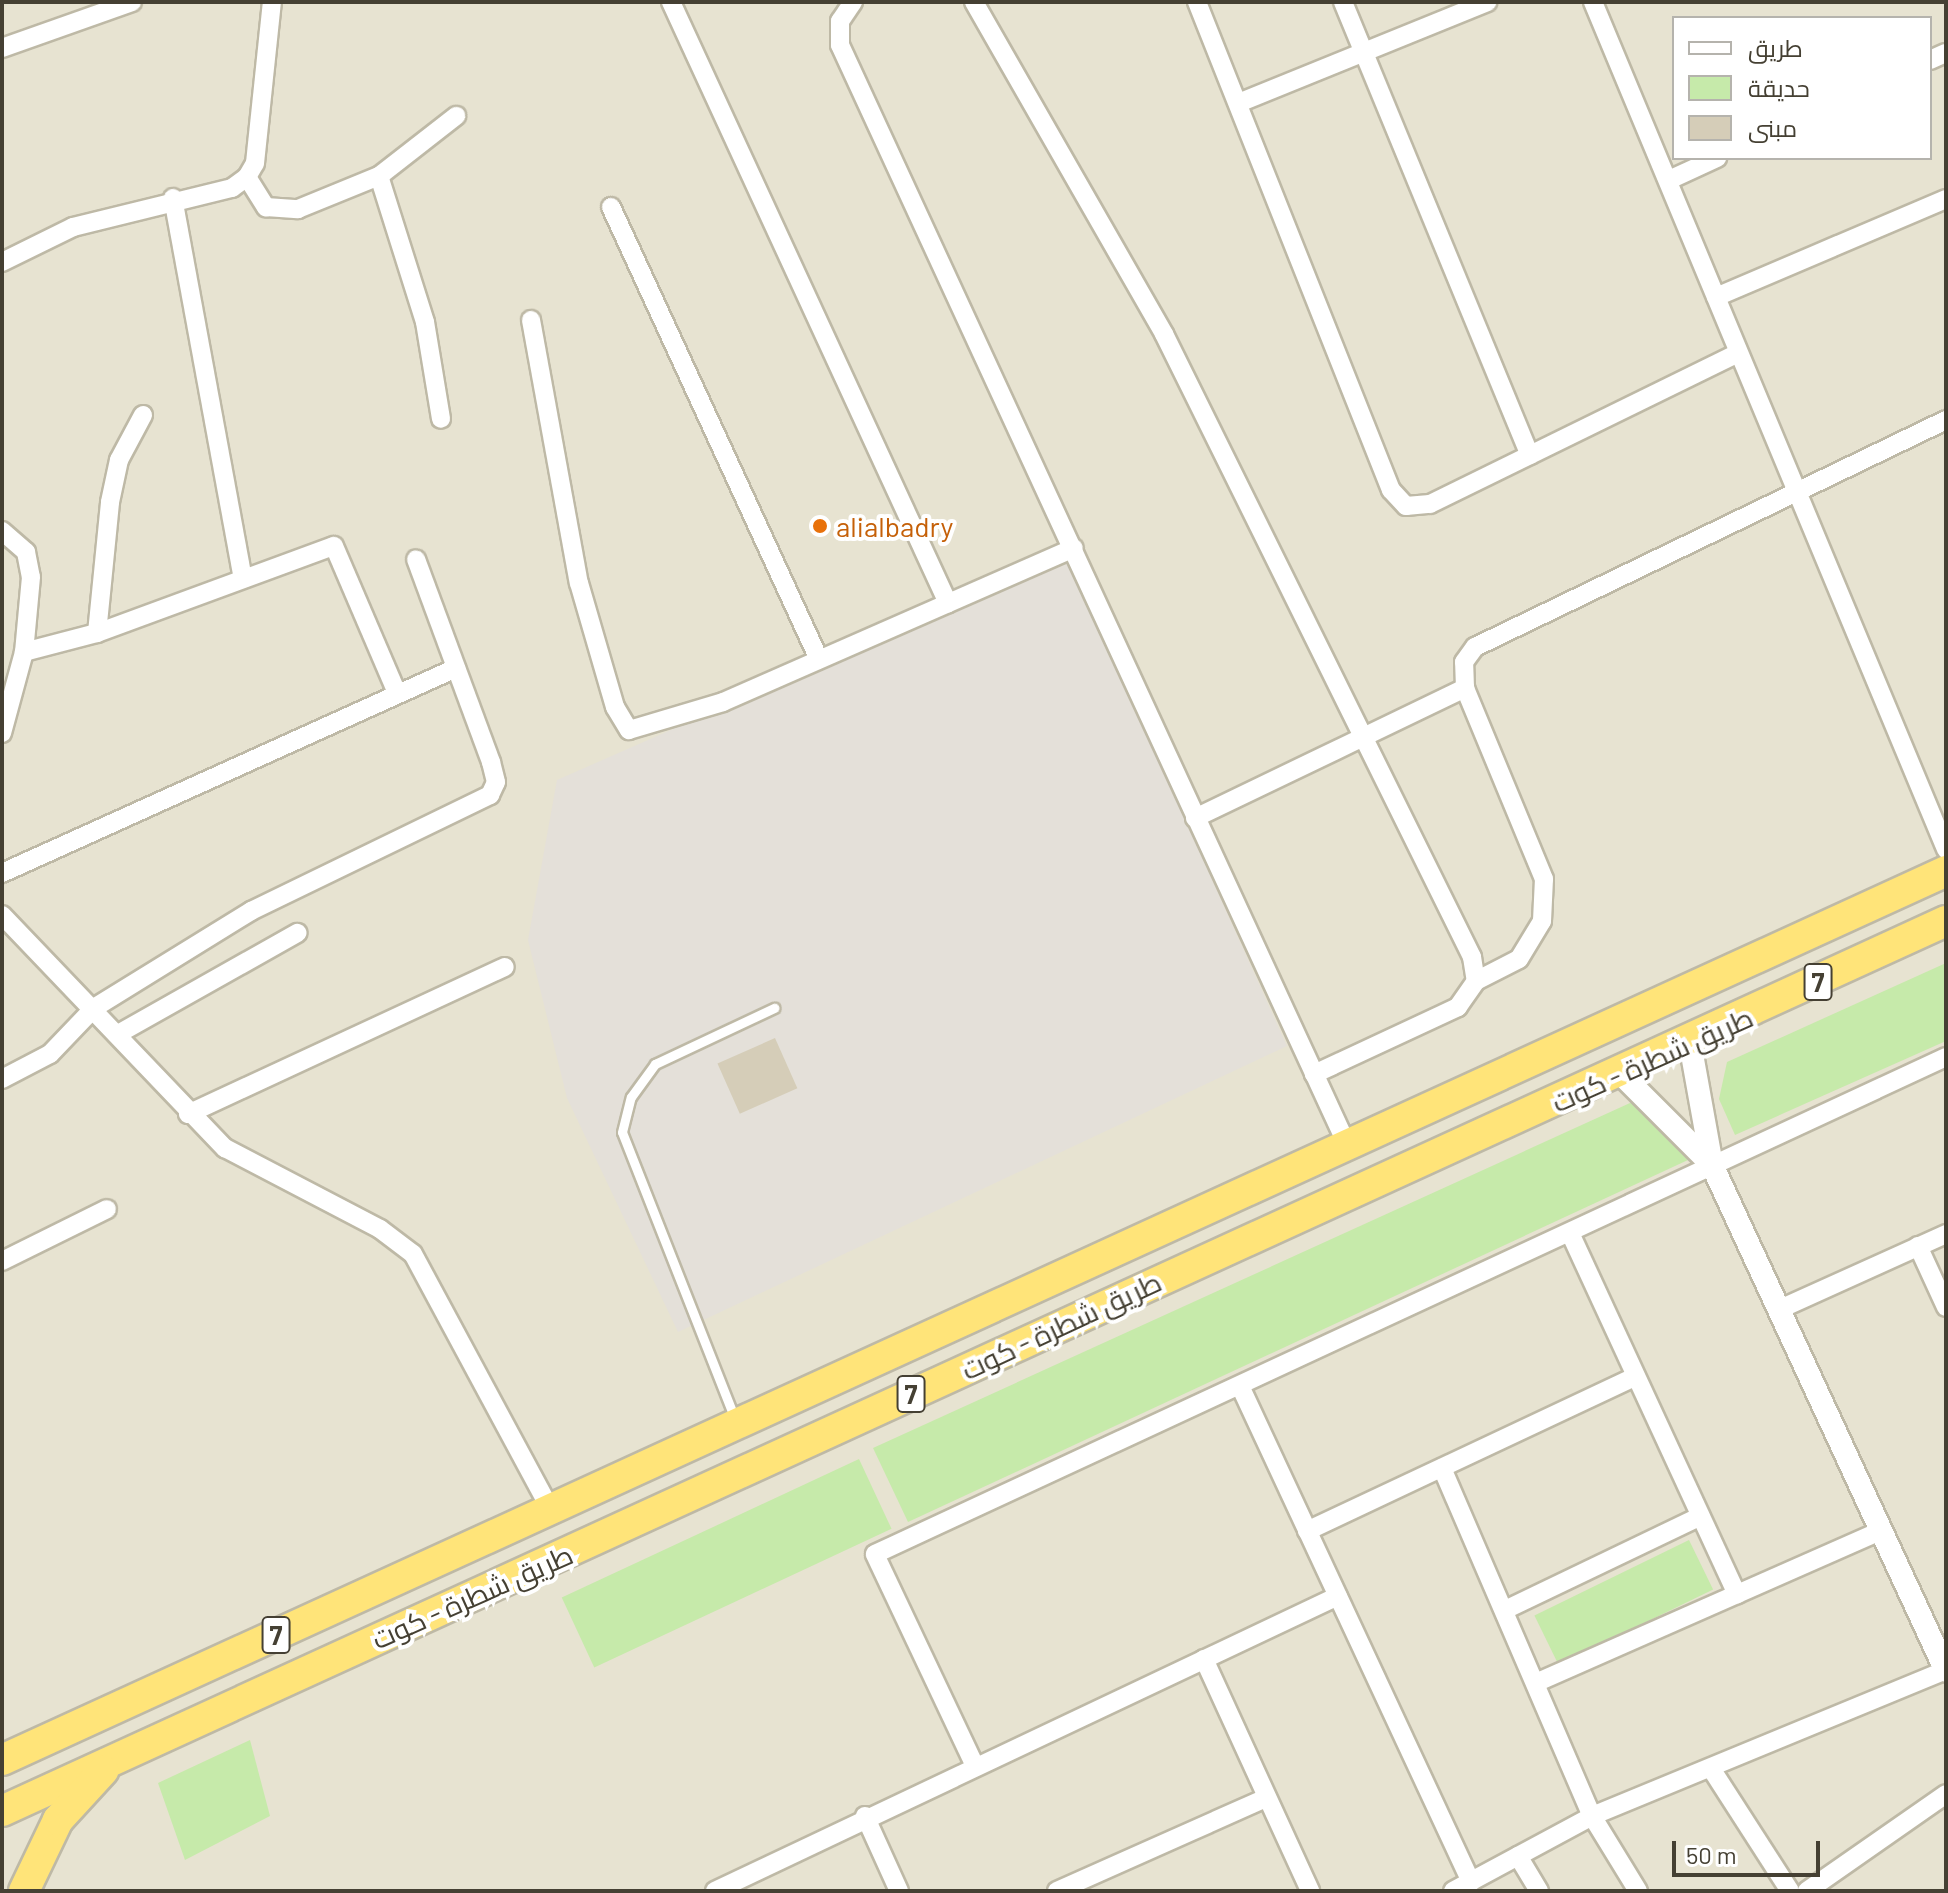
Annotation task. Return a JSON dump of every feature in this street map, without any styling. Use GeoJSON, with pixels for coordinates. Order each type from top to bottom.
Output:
{"type":"FeatureCollection","features":[{"type":"Feature","properties":{"kind":"highway","name":"طريق شطرة - كوت"},"geometry":{"type":"LineString","coordinates":[[2,1760],[1946,871]]}},
{"type":"Feature","properties":{"kind":"highway","name":"طريق شطرة - كوت"},"geometry":{"type":"LineString","coordinates":[[2,1811],[133,1746],[1321,1206],[1690,1043],[1946,921]]}},
{"type":"Feature","properties":{"kind":"highway"},"geometry":{"type":"LineString","coordinates":[[1304,1165],[1321,1206]]}},
{"type":"Feature","properties":{"kind":"highway"},"geometry":{"type":"LineString","coordinates":[[24,1891],[58,1820],[133,1746]]}},
{"type":"Feature","properties":{"kind":"street"},"geometry":{"type":"LineString","coordinates":[[2,48],[132,2]]}},
{"type":"Feature","properties":{"kind":"street"},"geometry":{"type":"LineString","coordinates":[[2,262],[73,227],[173,198],[232,188],[247,177],[255,163],[272,2]]}},
{"type":"Feature","properties":{"kind":"street"},"geometry":{"type":"LineString","coordinates":[[671,2],[948,603]]}},
{"type":"Feature","properties":{"kind":"street"},"geometry":{"type":"LineString","coordinates":[[853,2],[840,21],[840,45],[1347,1145]]}},
{"type":"Feature","properties":{"kind":"street"},"geometry":{"type":"LineString","coordinates":[[974,2],[1164,334],[1472,957],[1476,981]]}},
{"type":"Feature","properties":{"kind":"street"},"geometry":{"type":"LineString","coordinates":[[1197,2],[1241,102],[1391,490],[1406,506],[1430,504],[1738,353]]}},
{"type":"Feature","properties":{"kind":"street"},"geometry":{"type":"LineString","coordinates":[[1343,2],[1530,455]]}},
{"type":"Feature","properties":{"kind":"street"},"geometry":{"type":"LineString","coordinates":[[1241,102],[1487,2]]}},
{"type":"Feature","properties":{"kind":"street"},"geometry":{"type":"LineString","coordinates":[[1593,2],[1946,849]]}},
{"type":"Feature","properties":{"kind":"street"},"geometry":{"type":"LineString","coordinates":[[247,177],[266,207],[281,211],[379,176],[456,116]]}},
{"type":"Feature","properties":{"kind":"street"},"geometry":{"type":"LineString","coordinates":[[1669,180],[1713,160]]}},
{"type":"Feature","properties":{"kind":"street"},"geometry":{"type":"LineString","coordinates":[[379,176],[425,322],[441,419]]}},
{"type":"Feature","properties":{"kind":"street"},"geometry":{"type":"LineString","coordinates":[[173,198],[243,579]]}},
{"type":"Feature","properties":{"kind":"street"},"geometry":{"type":"LineString","coordinates":[[1716,297],[1946,199]]}},
{"type":"Feature","properties":{"kind":"street"},"geometry":{"type":"LineString","coordinates":[[611,207],[819,660]]}},
{"type":"Feature","properties":{"kind":"street"},"geometry":{"type":"LineString","coordinates":[[531,320],[579,583],[624,725],[642,732],[819,660],[1074,548]]}},
{"type":"Feature","properties":{"kind":"street"},"geometry":{"type":"LineString","coordinates":[[97,633],[110,502],[119,460],[143,415]]}},
{"type":"Feature","properties":{"kind":"street"},"geometry":{"type":"LineString","coordinates":[[1314,1074],[1458,1007],[1476,981],[1519,959],[1542,921],[1544,879],[1465,688],[1464,662],[1475,647],[1946,420]]}},
{"type":"Feature","properties":{"kind":"street"},"geometry":{"type":"LineString","coordinates":[[2,531],[26,552],[31,577],[24,652],[2,733]]}},
{"type":"Feature","properties":{"kind":"street"},"geometry":{"type":"LineString","coordinates":[[24,652],[97,633],[334,546],[396,691]]}},
{"type":"Feature","properties":{"kind":"street"},"geometry":{"type":"LineString","coordinates":[[2,1079],[50,1054],[94,1008],[251,911],[490,795],[496,782],[491,762],[416,559]]}},
{"type":"Feature","properties":{"kind":"street"},"geometry":{"type":"LineString","coordinates":[[2,873],[396,691],[456,668]]}},
{"type":"Feature","properties":{"kind":"street"},"geometry":{"type":"LineString","coordinates":[[1195,818],[1465,688]]}},
{"type":"Feature","properties":{"kind":"street"},"geometry":{"type":"LineString","coordinates":[[2,915],[94,1008],[188,1114],[225,1148],[380,1229],[413,1254],[551,1510]]}},
{"type":"Feature","properties":{"kind":"street"},"geometry":{"type":"LineString","coordinates":[[118,1034],[297,933]]}},
{"type":"Feature","properties":{"kind":"street"},"geometry":{"type":"LineString","coordinates":[[188,1114],[505,967]]}},
{"type":"Feature","properties":{"kind":"street"},"geometry":{"type":"LineString","coordinates":[[1453,1891],[1592,1816],[1712,1770],[1946,1670],[1712,1165],[1690,1043]]}},
{"type":"Feature","properties":{"kind":"street"},"geometry":{"type":"LineString","coordinates":[[975,1766],[875,1554],[1241,1388],[1946,1057]]}},
{"type":"Feature","properties":{"kind":"street"},"geometry":{"type":"LineString","coordinates":[[1621,1074],[1712,1165]]}},
{"type":"Feature","properties":{"kind":"street"},"geometry":{"type":"LineString","coordinates":[[2,1261],[107,1209]]}},
{"type":"Feature","properties":{"kind":"street"},"geometry":{"type":"LineString","coordinates":[[1570,1233],[1737,1594]]}},
{"type":"Feature","properties":{"kind":"street"},"geometry":{"type":"LineString","coordinates":[[1780,1309],[1946,1234]]}},
{"type":"Feature","properties":{"kind":"street"},"geometry":{"type":"LineString","coordinates":[[1918,1246],[1946,1307]]}},
{"type":"Feature","properties":{"kind":"street"},"geometry":{"type":"LineString","coordinates":[[1307,1531],[1634,1377]]}},
{"type":"Feature","properties":{"kind":"street"},"geometry":{"type":"LineString","coordinates":[[1241,1388],[1471,1882]]}},
{"type":"Feature","properties":{"kind":"street"},"geometry":{"type":"LineString","coordinates":[[1442,1468],[1540,1681],[1592,1816],[1638,1891]]}},
{"type":"Feature","properties":{"kind":"street"},"geometry":{"type":"LineString","coordinates":[[1507,1609],[1699,1517]]}},
{"type":"Feature","properties":{"kind":"street"},"geometry":{"type":"LineString","coordinates":[[1540,1681],[1882,1530]]}},
{"type":"Feature","properties":{"kind":"street"},"geometry":{"type":"LineString","coordinates":[[716,1891],[865,1816],[1338,1596]]}},
{"type":"Feature","properties":{"kind":"street"},"geometry":{"type":"LineString","coordinates":[[1204,1659],[1310,1891]]}},
{"type":"Feature","properties":{"kind":"street"},"geometry":{"type":"LineString","coordinates":[[1712,1770],[1790,1891]]}},
{"type":"Feature","properties":{"kind":"street"},"geometry":{"type":"LineString","coordinates":[[1807,1891],[1946,1794]]}},
{"type":"Feature","properties":{"kind":"street"},"geometry":{"type":"LineString","coordinates":[[1057,1891],[1266,1798]]}},
{"type":"Feature","properties":{"kind":"street"},"geometry":{"type":"LineString","coordinates":[[865,1816],[899,1891]]}},
{"type":"Feature","properties":{"kind":"street"},"geometry":{"type":"LineString","coordinates":[[1518,1856],[1539,1891]]}},
{"type":"Feature","properties":{"kind":"lane"},"geometry":{"type":"LineString","coordinates":[[738,1426],[622,1132],[631,1097],[655,1064],[774,1008]]}},
{"type":"Feature","properties":{"kind":"shaded area"},"geometry":{"type":"Polygon","coordinates":[[[2,2],[1946,2],[1946,1891],[2,1891],[2,2]]]}},
{"type":"Feature","properties":{"kind":"shaded area"},"geometry":{"type":"Polygon","coordinates":[[[1066,556],[1287,1046],[678,1332],[567,1098],[528,940],[557,780],[1066,556]]]}},
{"type":"Feature","properties":{"kind":"green space"},"geometry":{"type":"Polygon","coordinates":[[[1946,963],[1946,1041],[1735,1135],[1719,1099],[1727,1062],[1946,963]]]}},
{"type":"Feature","properties":{"kind":"green space"},"geometry":{"type":"Polygon","coordinates":[[[1630,1103],[1646,1105],[1688,1160],[908,1522],[873,1448],[1630,1103]]]}},
{"type":"Feature","properties":{"kind":"green space"},"geometry":{"type":"Polygon","coordinates":[[[859,1459],[892,1529],[594,1667],[562,1598],[859,1459]]]}},
{"type":"Feature","properties":{"kind":"green space"},"geometry":{"type":"Polygon","coordinates":[[[1689,1540],[1713,1589],[1559,1665],[1534,1615],[1689,1540]]]}},
{"type":"Feature","properties":{"kind":"green space"},"geometry":{"type":"Polygon","coordinates":[[[250,1740],[270,1816],[185,1860],[158,1783],[250,1740]]]}},
{"type":"Feature","properties":{"kind":"building"},"geometry":{"type":"Polygon","coordinates":[[[775,1038],[797,1088],[740,1114],[717,1064],[775,1038]]]}},
{"type":"Feature","properties":{"kind":"place","name":"alialbadry"},"geometry":{"type":"Point","coordinates":[820,526]}}]}
